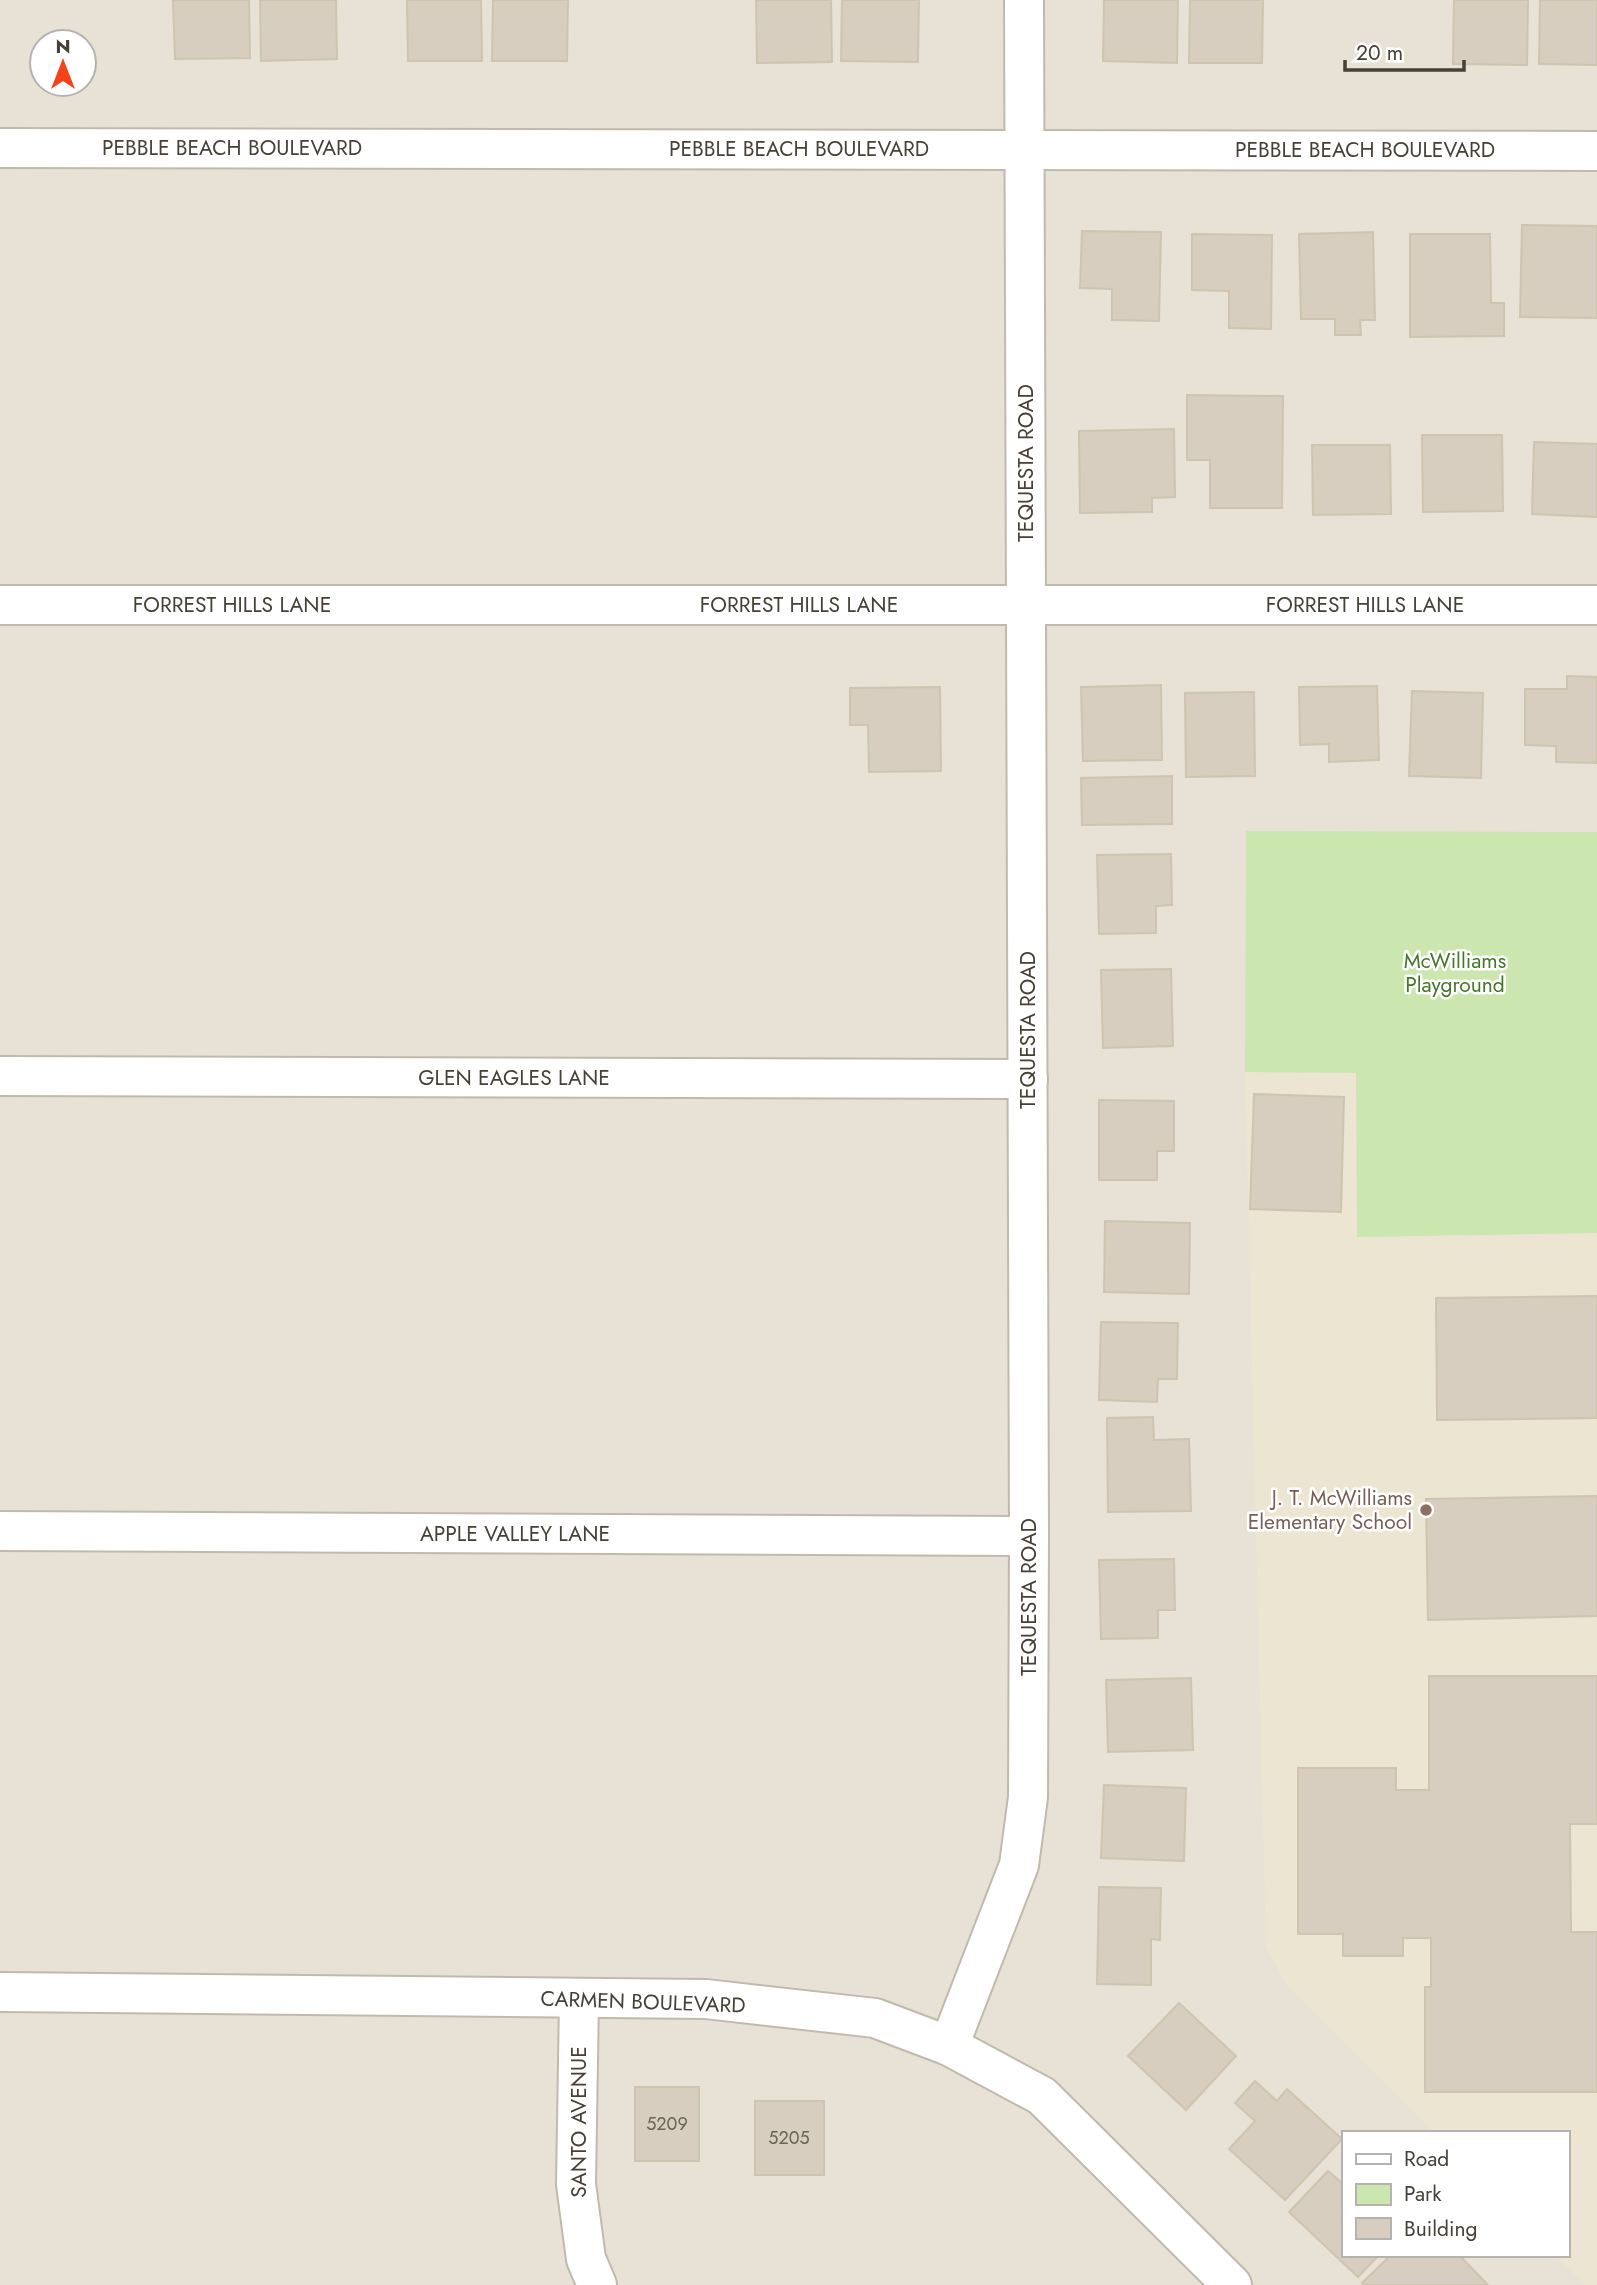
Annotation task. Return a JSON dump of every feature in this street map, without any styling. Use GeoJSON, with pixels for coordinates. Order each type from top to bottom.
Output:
{"type":"FeatureCollection","features":[{"type":"Feature","properties":{"kind":"street","name":"TEQUESTA ROAD"},"geometry":{"type":"LineString","coordinates":[[949,2046],[1019,1866],[1028,1797],[1024,0]]}},
{"type":"Feature","properties":{"kind":"street","name":"PEBBLE BEACH BOULEVARD"},"geometry":{"type":"LineString","coordinates":[[0,148],[1597,151]]}},
{"type":"Feature","properties":{"kind":"street","name":"FORREST HILLS LANE"},"geometry":{"type":"LineString","coordinates":[[0,605],[1597,605]]}},
{"type":"Feature","properties":{"kind":"street","name":"GLEN EAGLES LANE"},"geometry":{"type":"LineString","coordinates":[[0,1076],[1028,1079]]}},
{"type":"Feature","properties":{"kind":"street","name":"APPLE VALLEY LANE"},"geometry":{"type":"LineString","coordinates":[[0,1531],[1029,1536]]}},
{"type":"Feature","properties":{"kind":"street","name":"CARMEN BOULEVARD"},"geometry":{"type":"LineString","coordinates":[[0,1992],[706,1999],[875,2018],[949,2046],[1042,2096],[1232,2285]]}},
{"type":"Feature","properties":{"kind":"street","name":"SANTO AVENUE"},"geometry":{"type":"LineString","coordinates":[[579,1999],[576,2185],[586,2259],[597,2285]]}},
{"type":"Feature","properties":{"kind":"shaded area"},"geometry":{"type":"Polygon","coordinates":[[[0,0],[1597,0],[1597,2285],[0,2285],[0,0]]]}},
{"type":"Feature","properties":{"kind":"shaded area","name":"J. T. McWilliams Elementary School"},"geometry":{"type":"Polygon","coordinates":[[[1246,831],[1597,832],[1597,2285],[1585,2285],[1557,2257],[1569,2257],[1569,2131],[1432,2131],[1285,1982],[1266,1947],[1245,1072],[1246,831]]]}},
{"type":"Feature","properties":{"kind":"green space","name":"McWilliams Playground"},"geometry":{"type":"Polygon","coordinates":[[[1246,831],[1597,832],[1597,1233],[1357,1237],[1356,1073],[1245,1072],[1246,831]]]}},
{"type":"Feature","properties":{"kind":"building"},"geometry":{"type":"Polygon","coordinates":[[[173,0],[249,0],[250,58],[175,59],[173,0]]]}},
{"type":"Feature","properties":{"kind":"building"},"geometry":{"type":"Polygon","coordinates":[[[260,0],[336,0],[337,59],[261,61],[260,0]]]}},
{"type":"Feature","properties":{"kind":"building"},"geometry":{"type":"Polygon","coordinates":[[[407,0],[481,0],[482,61],[408,61],[407,0]]]}},
{"type":"Feature","properties":{"kind":"building"},"geometry":{"type":"Polygon","coordinates":[[[493,0],[568,0],[567,61],[492,61],[493,0]]]}},
{"type":"Feature","properties":{"kind":"building"},"geometry":{"type":"Polygon","coordinates":[[[756,0],[831,0],[832,62],[757,63],[756,0]]]}},
{"type":"Feature","properties":{"kind":"building"},"geometry":{"type":"Polygon","coordinates":[[[842,0],[919,0],[918,62],[841,61],[842,0]]]}},
{"type":"Feature","properties":{"kind":"building"},"geometry":{"type":"Polygon","coordinates":[[[1104,0],[1178,0],[1177,63],[1103,61],[1104,0]]]}},
{"type":"Feature","properties":{"kind":"building"},"geometry":{"type":"Polygon","coordinates":[[[1190,0],[1263,0],[1262,63],[1189,63],[1190,0]]]}},
{"type":"Feature","properties":{"kind":"building"},"geometry":{"type":"Polygon","coordinates":[[[1454,0],[1528,0],[1527,65],[1453,64],[1454,0]]]}},
{"type":"Feature","properties":{"kind":"building"},"geometry":{"type":"Polygon","coordinates":[[[1540,0],[1597,0],[1597,65],[1539,64],[1540,0]]]}},
{"type":"Feature","properties":{"kind":"building"},"geometry":{"type":"Polygon","coordinates":[[[1522,225],[1597,226],[1597,318],[1520,317],[1522,225]]]}},
{"type":"Feature","properties":{"kind":"building"},"geometry":{"type":"Polygon","coordinates":[[[1082,231],[1161,232],[1159,321],[1112,320],[1112,289],[1080,288],[1082,231]]]}},
{"type":"Feature","properties":{"kind":"building"},"geometry":{"type":"Polygon","coordinates":[[[1373,232],[1375,320],[1360,320],[1361,335],[1335,335],[1335,319],[1301,319],[1299,234],[1373,232]]]}},
{"type":"Feature","properties":{"kind":"building"},"geometry":{"type":"Polygon","coordinates":[[[1192,234],[1272,235],[1271,329],[1229,328],[1229,291],[1192,290],[1192,234]]]}},
{"type":"Feature","properties":{"kind":"building"},"geometry":{"type":"Polygon","coordinates":[[[1410,234],[1490,234],[1491,303],[1504,303],[1504,336],[1410,337],[1410,234]]]}},
{"type":"Feature","properties":{"kind":"building"},"geometry":{"type":"Polygon","coordinates":[[[1187,395],[1283,396],[1282,508],[1210,508],[1210,460],[1187,460],[1187,395]]]}},
{"type":"Feature","properties":{"kind":"building"},"geometry":{"type":"Polygon","coordinates":[[[1174,429],[1175,497],[1152,498],[1152,512],[1080,513],[1079,431],[1174,429]]]}},
{"type":"Feature","properties":{"kind":"building"},"geometry":{"type":"Polygon","coordinates":[[[1422,435],[1502,435],[1503,511],[1423,512],[1422,435]]]}},
{"type":"Feature","properties":{"kind":"building"},"geometry":{"type":"Polygon","coordinates":[[[1534,442],[1597,444],[1597,517],[1532,514],[1534,442]]]}},
{"type":"Feature","properties":{"kind":"building"},"geometry":{"type":"Polygon","coordinates":[[[1312,445],[1390,445],[1391,514],[1313,515],[1312,445]]]}},
{"type":"Feature","properties":{"kind":"building"},"geometry":{"type":"Polygon","coordinates":[[[1567,676],[1597,677],[1597,763],[1556,762],[1556,746],[1525,745],[1525,689],[1567,689],[1567,676]]]}},
{"type":"Feature","properties":{"kind":"building"},"geometry":{"type":"Polygon","coordinates":[[[1161,685],[1162,760],[1083,761],[1081,687],[1161,685]]]}},
{"type":"Feature","properties":{"kind":"building"},"geometry":{"type":"Polygon","coordinates":[[[1377,686],[1379,760],[1329,762],[1329,744],[1300,745],[1299,687],[1377,686]]]}},
{"type":"Feature","properties":{"kind":"building"},"geometry":{"type":"Polygon","coordinates":[[[940,687],[941,771],[869,772],[868,725],[850,725],[850,688],[940,687]]]}},
{"type":"Feature","properties":{"kind":"building"},"geometry":{"type":"Polygon","coordinates":[[[1412,691],[1483,693],[1481,778],[1409,776],[1412,691]]]}},
{"type":"Feature","properties":{"kind":"building"},"geometry":{"type":"Polygon","coordinates":[[[1254,692],[1255,776],[1186,777],[1185,693],[1254,692]]]}},
{"type":"Feature","properties":{"kind":"building"},"geometry":{"type":"Polygon","coordinates":[[[1172,776],[1172,824],[1082,825],[1081,778],[1172,776]]]}},
{"type":"Feature","properties":{"kind":"building"},"geometry":{"type":"Polygon","coordinates":[[[1171,854],[1172,905],[1156,906],[1156,933],[1099,934],[1097,855],[1171,854]]]}},
{"type":"Feature","properties":{"kind":"building"},"geometry":{"type":"Polygon","coordinates":[[[1171,969],[1173,1046],[1103,1048],[1101,970],[1171,969]]]}},
{"type":"Feature","properties":{"kind":"building"},"geometry":{"type":"Polygon","coordinates":[[[1254,1094],[1344,1097],[1341,1212],[1250,1209],[1254,1094]]]}},
{"type":"Feature","properties":{"kind":"building"},"geometry":{"type":"Polygon","coordinates":[[[1099,1100],[1174,1101],[1174,1151],[1157,1151],[1157,1180],[1099,1180],[1099,1100]]]}},
{"type":"Feature","properties":{"kind":"building"},"geometry":{"type":"Polygon","coordinates":[[[1105,1221],[1190,1223],[1189,1294],[1104,1292],[1105,1221]]]}},
{"type":"Feature","properties":{"kind":"building"},"geometry":{"type":"Polygon","coordinates":[[[1597,1296],[1597,1418],[1437,1420],[1436,1298],[1597,1296]]]}},
{"type":"Feature","properties":{"kind":"building"},"geometry":{"type":"Polygon","coordinates":[[[1101,1322],[1178,1323],[1177,1379],[1158,1379],[1157,1402],[1099,1400],[1101,1322]]]}},
{"type":"Feature","properties":{"kind":"building"},"geometry":{"type":"Polygon","coordinates":[[[1153,1417],[1154,1440],[1189,1439],[1191,1511],[1108,1512],[1107,1418],[1153,1417]]]}},
{"type":"Feature","properties":{"kind":"building"},"geometry":{"type":"Polygon","coordinates":[[[1597,1496],[1597,1616],[1428,1620],[1426,1499],[1597,1496]]]}},
{"type":"Feature","properties":{"kind":"building"},"geometry":{"type":"Polygon","coordinates":[[[1174,1559],[1175,1610],[1158,1610],[1158,1638],[1101,1639],[1099,1560],[1174,1559]]]}},
{"type":"Feature","properties":{"kind":"building"},"geometry":{"type":"Polygon","coordinates":[[[1429,1676],[1597,1676],[1597,1824],[1570,1824],[1571,1932],[1597,1932],[1597,2092],[1425,2092],[1425,1987],[1431,1987],[1431,1938],[1403,1938],[1403,1956],[1343,1956],[1343,1934],[1298,1934],[1298,1768],[1396,1768],[1396,1790],[1429,1790],[1429,1676]]]}},
{"type":"Feature","properties":{"kind":"building"},"geometry":{"type":"Polygon","coordinates":[[[1191,1678],[1193,1750],[1108,1752],[1106,1680],[1191,1678]]]}},
{"type":"Feature","properties":{"kind":"building"},"geometry":{"type":"Polygon","coordinates":[[[1104,1785],[1186,1788],[1184,1861],[1101,1858],[1104,1785]]]}},
{"type":"Feature","properties":{"kind":"building"},"geometry":{"type":"Polygon","coordinates":[[[1099,1887],[1161,1888],[1160,1940],[1151,1939],[1151,1985],[1097,1984],[1099,1887]]]}},
{"type":"Feature","properties":{"kind":"building"},"geometry":{"type":"Polygon","coordinates":[[[1179,2003],[1236,2056],[1186,2110],[1128,2056],[1179,2003]]]}},
{"type":"Feature","properties":{"kind":"building"},"geometry":{"type":"Polygon","coordinates":[[[1255,2081],[1277,2101],[1287,2089],[1342,2139],[1285,2200],[1229,2149],[1255,2121],[1235,2103],[1255,2081]]]}},
{"type":"Feature","properties":{"kind":"building"},"geometry":{"type":"Polygon","coordinates":[[[635,2087],[699,2087],[699,2161],[635,2161],[635,2087]]]}},
{"type":"Feature","properties":{"kind":"building"},"geometry":{"type":"Polygon","coordinates":[[[755,2101],[824,2101],[824,2175],[755,2175],[755,2101]]]}},
{"type":"Feature","properties":{"kind":"building"},"geometry":{"type":"Polygon","coordinates":[[[1328,2171],[1342,2183],[1342,2257],[1377,2257],[1358,2277],[1289,2212],[1328,2171]]]}},
{"type":"Feature","properties":{"kind":"building"},"geometry":{"type":"Polygon","coordinates":[[[1389,2257],[1461,2257],[1488,2285],[1364,2285],[1362,2283],[1389,2257]]]}},
{"type":"Feature","properties":{"kind":"place","name":"J. T. McWilliams Elementary School"},"geometry":{"type":"Point","coordinates":[1426,1510]}}]}
